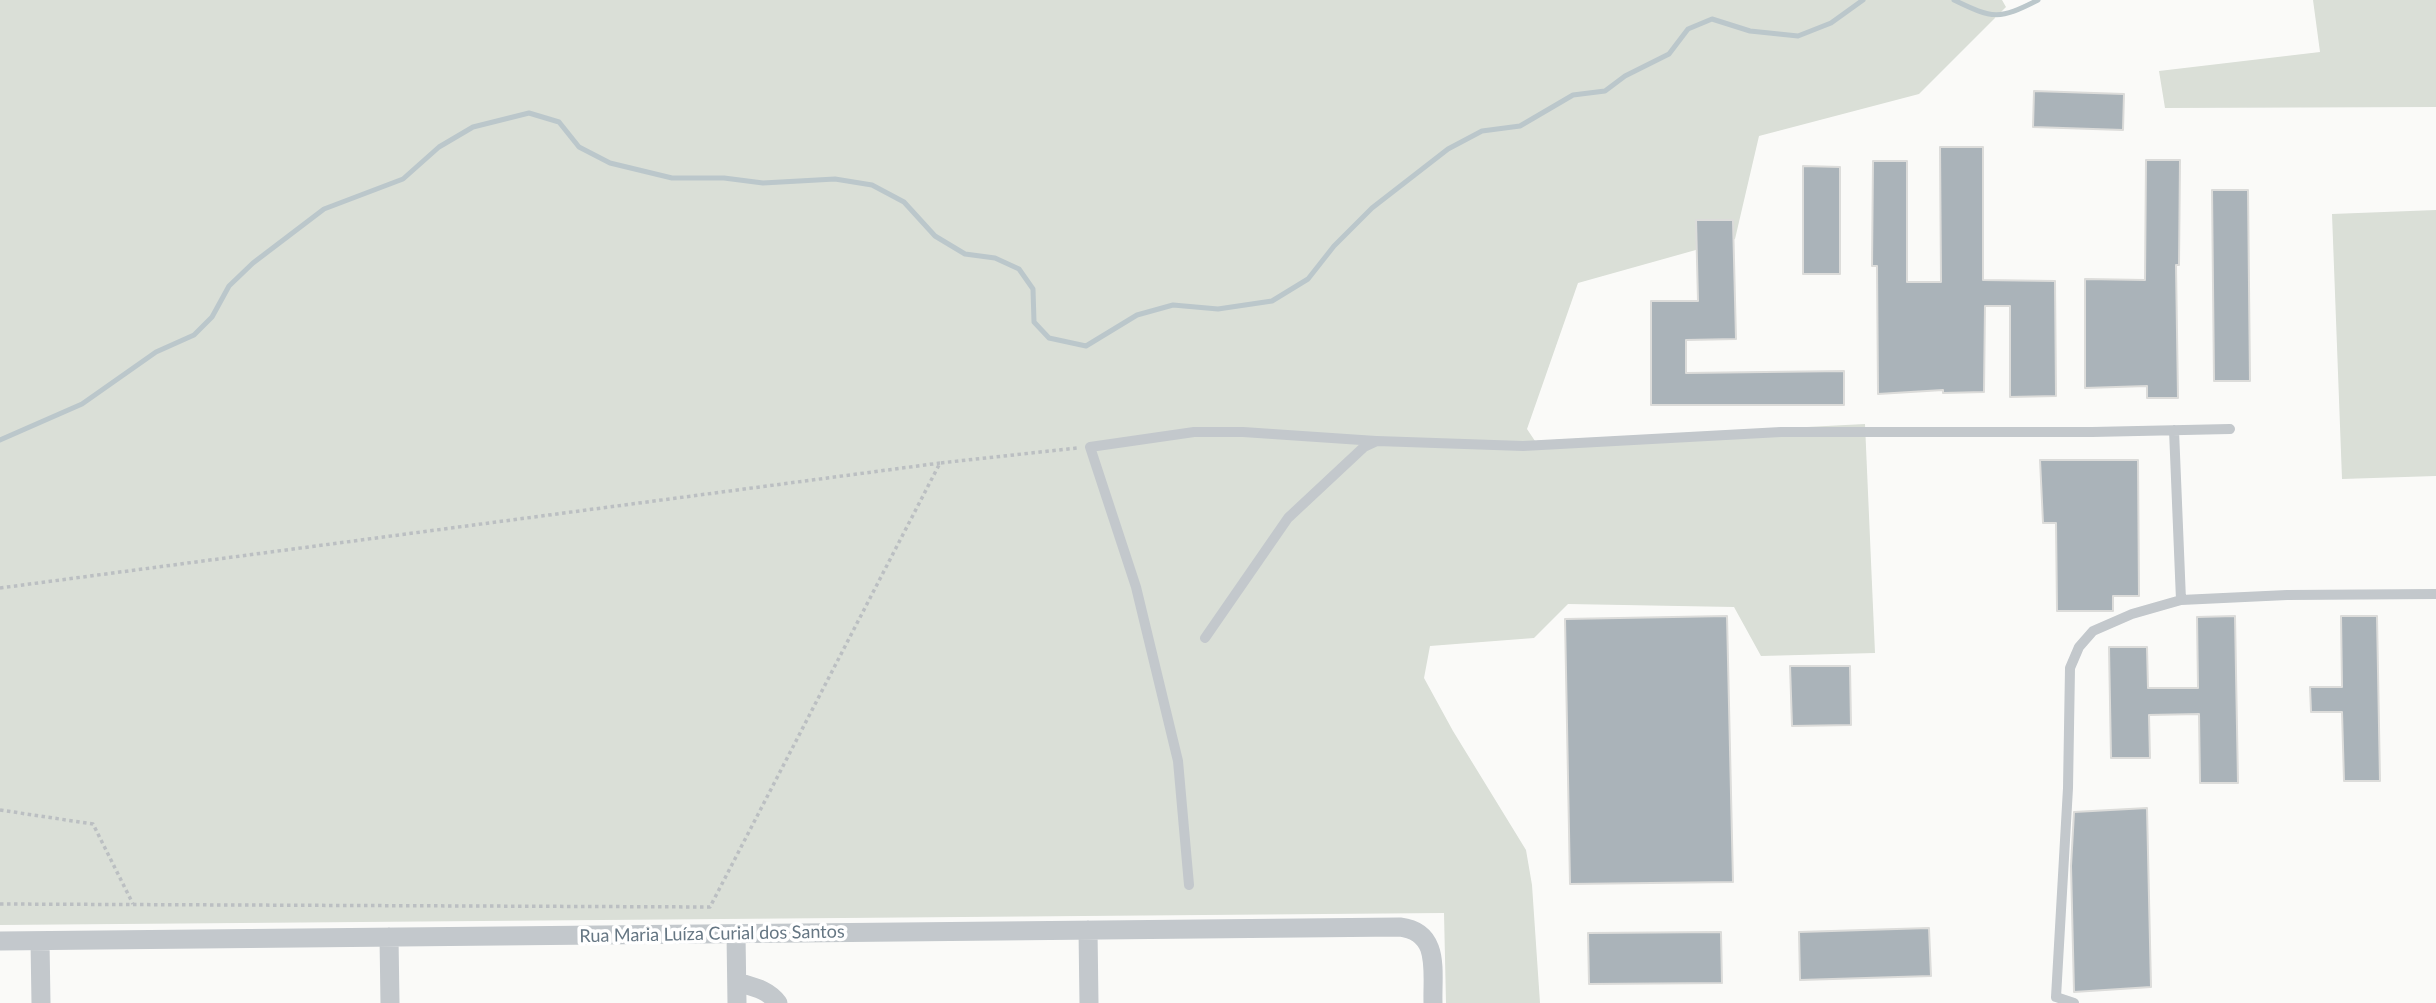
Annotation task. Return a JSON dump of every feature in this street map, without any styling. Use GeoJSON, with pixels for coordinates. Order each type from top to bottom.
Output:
{"type":"FeatureCollection","features":[{"type":"Feature","properties":{"kind":"street","name":"Rua Maria Luíza Curial dos Santos"},"geometry":{"type":"LineString","coordinates":[[0,941],[1399,927],[1422,935],[1432,953],[1433,1003]]}},
{"type":"Feature","properties":{"kind":"street"},"geometry":{"type":"LineString","coordinates":[[1088,930],[1089,1003]]}},
{"type":"Feature","properties":{"kind":"street"},"geometry":{"type":"LineString","coordinates":[[736,934],[737,1003]]}},
{"type":"Feature","properties":{"kind":"street"},"geometry":{"type":"LineString","coordinates":[[389,937],[390,1003]]}},
{"type":"Feature","properties":{"kind":"street"},"geometry":{"type":"LineString","coordinates":[[40,941],[41,1003]]}},
{"type":"Feature","properties":{"kind":"street"},"geometry":{"type":"LineString","coordinates":[[737,982],[760,988],[778,1003]]}},
{"type":"Feature","properties":{"kind":"lane"},"geometry":{"type":"LineString","coordinates":[[1189,885],[1178,761],[1136,587],[1090,447],[1194,432],[1524,446],[1781,432],[2230,429]]}},
{"type":"Feature","properties":{"kind":"lane"},"geometry":{"type":"LineString","coordinates":[[2174,430],[2181,600]]}},
{"type":"Feature","properties":{"kind":"lane"},"geometry":{"type":"LineString","coordinates":[[1205,638],[1288,517],[1364,447],[1377,441]]}},
{"type":"Feature","properties":{"kind":"lane"},"geometry":{"type":"LineString","coordinates":[[2074,1003],[2056,997],[2068,788],[2070,668],[2079,647],[2093,631],[2132,614],[2181,600],[2287,595],[2436,594]]}},
{"type":"Feature","properties":{"kind":"path"},"geometry":{"type":"LineString","coordinates":[[0,588],[940,463],[1090,447]]}},
{"type":"Feature","properties":{"kind":"path"},"geometry":{"type":"LineString","coordinates":[[0,904],[710,907],[940,463]]}},
{"type":"Feature","properties":{"kind":"path"},"geometry":{"type":"LineString","coordinates":[[0,810],[93,824],[133,905]]}},
{"type":"Feature","properties":{"kind":"shaded area"},"geometry":{"type":"Polygon","coordinates":[[[0,0],[2002,0],[2006,7],[1919,94],[1759,136],[1735,239],[1578,283],[1527,429],[1535,441],[1865,424],[1875,653],[1761,656],[1734,607],[1568,604],[1534,638],[1430,646],[1424,678],[1526,850],[1532,885],[1540,1003],[1446,1003],[1444,913],[0,925],[0,0]]]}},
{"type":"Feature","properties":{"kind":"shaded area"},"geometry":{"type":"Polygon","coordinates":[[[2313,0],[2436,0],[2436,107],[2165,108],[2159,71],[2320,52],[2313,0]]]}},
{"type":"Feature","properties":{"kind":"shaded area"},"geometry":{"type":"Polygon","coordinates":[[[2436,210],[2436,476],[2342,479],[2332,214],[2436,210]]]}},
{"type":"Feature","properties":{"kind":"building"},"geometry":{"type":"Polygon","coordinates":[[[2034,91],[2124,94],[2123,130],[2033,127],[2034,91]]]}},
{"type":"Feature","properties":{"kind":"building"},"geometry":{"type":"Polygon","coordinates":[[[1940,147],[1983,147],[1983,280],[2055,281],[2056,396],[2010,397],[2010,306],[1985,306],[1984,392],[1943,393],[1943,390],[1878,394],[1877,266],[1872,266],[1873,161],[1907,161],[1907,282],[1941,282],[1940,147]]]}},
{"type":"Feature","properties":{"kind":"building"},"geometry":{"type":"Polygon","coordinates":[[[2146,160],[2180,160],[2179,265],[2176,265],[2178,398],[2147,398],[2147,386],[2085,388],[2085,279],[2145,280],[2146,160]]]}},
{"type":"Feature","properties":{"kind":"building"},"geometry":{"type":"Polygon","coordinates":[[[1803,166],[1840,167],[1840,274],[1803,274],[1803,166]]]}},
{"type":"Feature","properties":{"kind":"building"},"geometry":{"type":"Polygon","coordinates":[[[2212,190],[2248,190],[2250,381],[2214,381],[2212,190]]]}},
{"type":"Feature","properties":{"kind":"building"},"geometry":{"type":"Polygon","coordinates":[[[1696,220],[1733,220],[1736,339],[1686,340],[1686,373],[1844,371],[1844,405],[1651,405],[1651,301],[1698,301],[1696,220]]]}},
{"type":"Feature","properties":{"kind":"building"},"geometry":{"type":"Polygon","coordinates":[[[2040,460],[2138,460],[2139,596],[2113,596],[2113,611],[2057,611],[2056,523],[2043,523],[2040,460]]]}},
{"type":"Feature","properties":{"kind":"building"},"geometry":{"type":"Polygon","coordinates":[[[1727,616],[1733,882],[1570,884],[1565,619],[1727,616]]]}},
{"type":"Feature","properties":{"kind":"building"},"geometry":{"type":"Polygon","coordinates":[[[2235,616],[2238,783],[2200,783],[2199,714],[2149,715],[2150,758],[2111,758],[2109,647],[2147,647],[2148,688],[2198,688],[2197,617],[2235,616]]]}},
{"type":"Feature","properties":{"kind":"building"},"geometry":{"type":"Polygon","coordinates":[[[2341,616],[2377,616],[2380,781],[2344,781],[2342,712],[2311,712],[2310,687],[2342,687],[2341,616]]]}},
{"type":"Feature","properties":{"kind":"building"},"geometry":{"type":"Polygon","coordinates":[[[1790,666],[1850,666],[1851,725],[1792,726],[1790,666]]]}},
{"type":"Feature","properties":{"kind":"building"},"geometry":{"type":"Polygon","coordinates":[[[2147,808],[2151,987],[2074,992],[2071,866],[2074,812],[2147,808]]]}},
{"type":"Feature","properties":{"kind":"building"},"geometry":{"type":"Polygon","coordinates":[[[1929,928],[1931,976],[1800,980],[1799,932],[1929,928]]]}},
{"type":"Feature","properties":{"kind":"building"},"geometry":{"type":"Polygon","coordinates":[[[1721,932],[1722,983],[1589,984],[1588,933],[1721,932]]]}},
{"type":"Feature","properties":{"kind":"waterway"},"geometry":{"type":"LineString","coordinates":[[0,440],[82,404],[156,352],[194,335],[212,317],[229,286],[253,263],[324,209],[403,179],[439,147],[473,127],[529,113],[559,122],[579,147],[610,163],[672,178],[724,178],[763,183],[835,179],[872,185],[904,202],[935,236],[965,254],[995,258],[1019,269],[1033,289],[1034,322],[1049,338],[1086,346],[1137,315],[1173,305],[1218,309],[1272,301],[1308,279],[1334,246],[1372,208],[1448,149],[1482,131],[1520,126],[1573,95],[1605,91],[1625,76],[1669,54],[1688,29],[1712,19],[1750,31],[1798,36],[1831,23],[1863,0]]}},
{"type":"Feature","properties":{"kind":"waterway"},"geometry":{"type":"LineString","coordinates":[[1954,0],[1978,11],[1996,15],[2014,11],[2038,0]]}}]}
